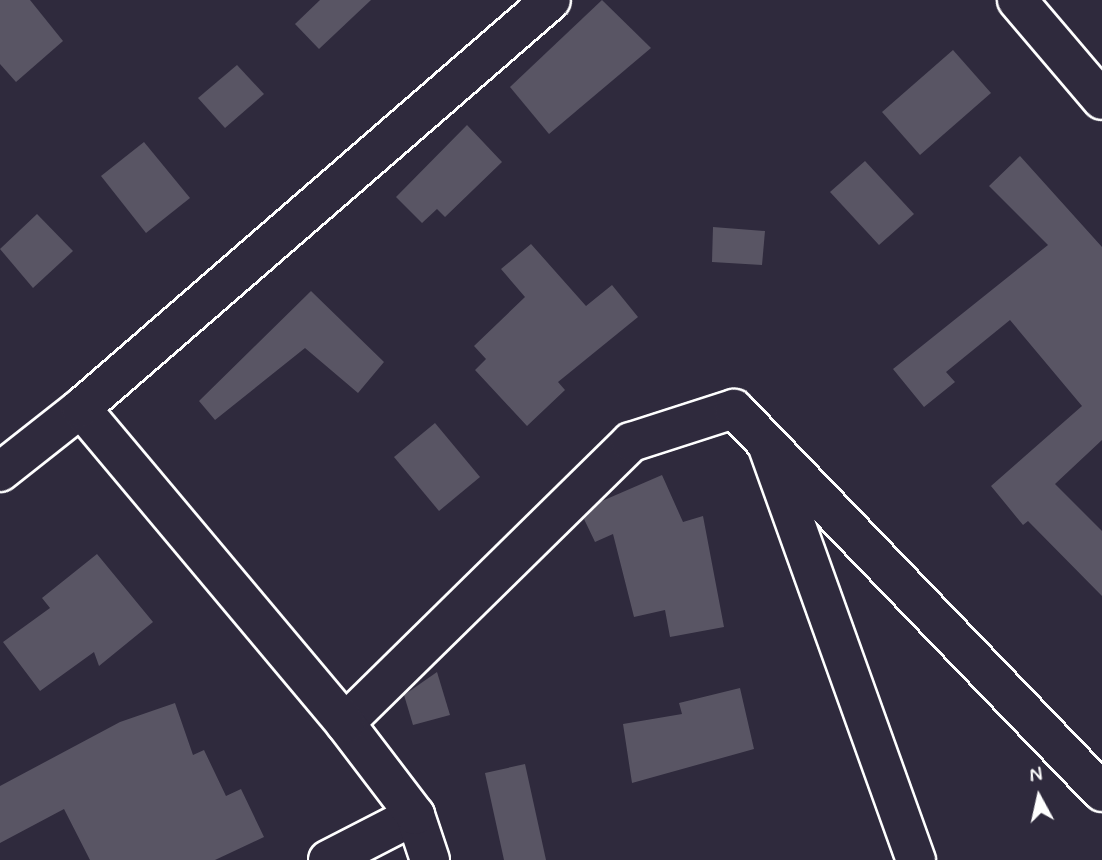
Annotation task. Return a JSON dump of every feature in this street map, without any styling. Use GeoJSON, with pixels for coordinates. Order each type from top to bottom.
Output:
{"type":"FeatureCollection","features":[{"type":"Feature","properties":{"kind":"street"},"geometry":{"type":"LineString","coordinates":[[0,472],[81,408],[551,0]]}},
{"type":"Feature","properties":{"kind":"street"},"geometry":{"type":"LineString","coordinates":[[1017,0],[1102,100]]}},
{"type":"Feature","properties":{"kind":"street"},"geometry":{"type":"LineString","coordinates":[[81,408],[345,723],[415,816],[430,860]]}},
{"type":"Feature","properties":{"kind":"street"},"geometry":{"type":"LineString","coordinates":[[345,723],[631,442],[734,409],[764,434],[1102,793]]}},
{"type":"Feature","properties":{"kind":"street"},"geometry":{"type":"LineString","coordinates":[[764,434],[916,860]]}},
{"type":"Feature","properties":{"kind":"street"},"geometry":{"type":"LineString","coordinates":[[328,860],[415,816]]}},
{"type":"Feature","properties":{"kind":"building"},"geometry":{"type":"Polygon","coordinates":[[[0,0],[30,0],[63,41],[16,82],[0,64],[0,0]]]}},
{"type":"Feature","properties":{"kind":"building"},"geometry":{"type":"Polygon","coordinates":[[[320,0],[371,0],[319,49],[295,24],[320,0]]]}},
{"type":"Feature","properties":{"kind":"building"},"geometry":{"type":"Polygon","coordinates":[[[602,0],[651,48],[549,134],[510,87],[602,0]]]}},
{"type":"Feature","properties":{"kind":"building"},"geometry":{"type":"Polygon","coordinates":[[[953,50],[991,93],[920,155],[882,112],[953,50]]]}},
{"type":"Feature","properties":{"kind":"building"},"geometry":{"type":"Polygon","coordinates":[[[237,65],[264,94],[225,128],[198,98],[237,65]]]}},
{"type":"Feature","properties":{"kind":"building"},"geometry":{"type":"Polygon","coordinates":[[[467,125],[502,162],[445,217],[437,209],[422,223],[396,197],[467,125]]]}},
{"type":"Feature","properties":{"kind":"building"},"geometry":{"type":"Polygon","coordinates":[[[144,142],[190,198],[146,233],[101,176],[144,142]]]}},
{"type":"Feature","properties":{"kind":"building"},"geometry":{"type":"Polygon","coordinates":[[[1020,156],[1102,247],[1102,440],[1055,484],[1102,531],[1102,596],[1028,521],[1023,525],[991,486],[1082,406],[1010,320],[946,372],[955,382],[924,407],[893,369],[1048,245],[989,186],[1020,156]]]}},
{"type":"Feature","properties":{"kind":"building"},"geometry":{"type":"Polygon","coordinates":[[[865,161],[914,214],[879,245],[830,192],[865,161]]]}},
{"type":"Feature","properties":{"kind":"building"},"geometry":{"type":"Polygon","coordinates":[[[37,214],[73,251],[33,288],[0,249],[37,214]]]}},
{"type":"Feature","properties":{"kind":"building"},"geometry":{"type":"Polygon","coordinates":[[[713,227],[765,231],[762,265],[712,262],[713,227]]]}},
{"type":"Feature","properties":{"kind":"building"},"geometry":{"type":"Polygon","coordinates":[[[531,244],[586,306],[612,285],[638,317],[558,382],[565,390],[527,426],[475,370],[486,359],[474,346],[525,297],[501,269],[531,244]]]}},
{"type":"Feature","properties":{"kind":"building"},"geometry":{"type":"Polygon","coordinates":[[[311,291],[384,362],[358,393],[305,348],[215,420],[199,401],[311,291]]]}},
{"type":"Feature","properties":{"kind":"building"},"geometry":{"type":"Polygon","coordinates":[[[435,423],[480,477],[439,511],[394,457],[435,423]]]}},
{"type":"Feature","properties":{"kind":"building"},"geometry":{"type":"Polygon","coordinates":[[[662,475],[683,522],[703,516],[724,627],[670,637],[665,610],[634,617],[613,534],[595,542],[584,519],[602,501],[662,475]]]}},
{"type":"Feature","properties":{"kind":"building"},"geometry":{"type":"Polygon","coordinates":[[[97,554],[153,622],[99,666],[94,652],[40,691],[3,642],[50,608],[42,598],[97,554]]]}},
{"type":"Feature","properties":{"kind":"building"},"geometry":{"type":"Polygon","coordinates":[[[437,672],[450,715],[413,725],[404,695],[437,672]]]}},
{"type":"Feature","properties":{"kind":"building"},"geometry":{"type":"Polygon","coordinates":[[[740,688],[754,749],[632,783],[623,724],[682,714],[679,703],[740,688]]]}},
{"type":"Feature","properties":{"kind":"building"},"geometry":{"type":"Polygon","coordinates":[[[175,703],[193,755],[204,750],[226,796],[241,789],[264,837],[215,860],[90,860],[64,809],[0,843],[0,786],[120,722],[175,703]]]}},
{"type":"Feature","properties":{"kind":"building"},"geometry":{"type":"Polygon","coordinates":[[[525,764],[546,860],[504,860],[485,773],[525,764]]]}}]}
